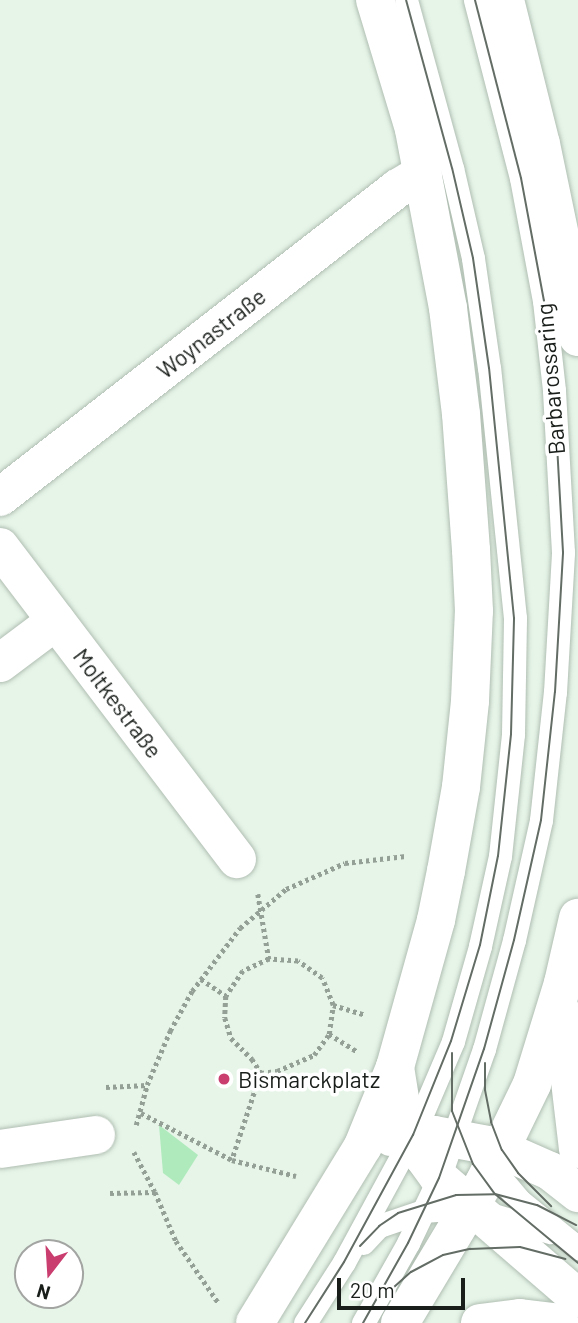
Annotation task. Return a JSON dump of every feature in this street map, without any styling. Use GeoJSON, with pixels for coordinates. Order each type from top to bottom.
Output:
{"type":"FeatureCollection","features":[{"type":"Feature","properties":{"kind":"street"},"geometry":{"type":"LineString","coordinates":[[239,1316],[363,1146],[381,1062],[436,920],[461,788],[470,701],[474,611],[461,414],[437,240],[424,173],[414,128],[375,0]]}},
{"type":"Feature","properties":{"kind":"street","name":"Barbarossaring"},"geometry":{"type":"LineString","coordinates":[[505,0],[573,267],[578,337]]}},
{"type":"Feature","properties":{"kind":"street","name":"Woynastraße"},"geometry":{"type":"LineString","coordinates":[[0,497],[387,196],[424,173]]}},
{"type":"Feature","properties":{"kind":"street","name":"Moltkestraße"},"geometry":{"type":"LineString","coordinates":[[0,547],[247,874]]}},
{"type":"Feature","properties":{"kind":"street"},"geometry":{"type":"LineString","coordinates":[[0,663],[56,621]]}},
{"type":"Feature","properties":{"kind":"street"},"geometry":{"type":"LineString","coordinates":[[376,1321],[470,1208],[477,1143],[531,1084],[563,983],[578,918]]}},
{"type":"Feature","properties":{"kind":"street"},"geometry":{"type":"LineString","coordinates":[[563,983],[562,1019],[578,1149]]}},
{"type":"Feature","properties":{"kind":"street"},"geometry":{"type":"LineString","coordinates":[[381,1062],[414,1135],[439,1178],[470,1208],[578,1298]]}},
{"type":"Feature","properties":{"kind":"street"},"geometry":{"type":"LineString","coordinates":[[363,1146],[376,1140],[414,1135],[477,1143],[551,1171],[578,1193]]}},
{"type":"Feature","properties":{"kind":"street"},"geometry":{"type":"LineString","coordinates":[[0,1149],[119,1139]]}},
{"type":"Feature","properties":{"kind":"street"},"geometry":{"type":"LineString","coordinates":[[480,1323],[520,1318],[561,1323]]}},
{"type":"Feature","properties":{"kind":"lane"},"geometry":{"type":"LineString","coordinates":[[305,1323],[344,1262],[414,1135],[453,1041],[480,946],[500,856],[513,734],[515,618],[489,368],[473,258],[452,168],[406,0]]}},
{"type":"Feature","properties":{"kind":"lane","name":"Barbarossaring"},"geometry":{"type":"LineString","coordinates":[[475,0],[522,178],[544,301],[554,390],[563,552],[561,621],[541,820],[506,971],[477,1143]]}},
{"type":"Feature","properties":{"kind":"lane"},"geometry":{"type":"LineString","coordinates":[[453,1041],[453,1084],[477,1143],[520,1201],[573,1244]]}},
{"type":"Feature","properties":{"kind":"lane"},"geometry":{"type":"LineString","coordinates":[[376,1321],[439,1178],[477,1143]]}},
{"type":"Feature","properties":{"kind":"lane"},"geometry":{"type":"LineString","coordinates":[[344,1262],[379,1226],[423,1212],[470,1208],[530,1224],[573,1244]]}},
{"type":"Feature","properties":{"kind":"path"},"geometry":{"type":"LineString","coordinates":[[239,1316],[176,1241],[155,1192],[119,1139],[141,1113],[147,1085],[170,1031],[201,979],[240,928],[286,889],[345,863],[412,856]]}},
{"type":"Feature","properties":{"kind":"path"},"geometry":{"type":"LineString","coordinates":[[247,874],[260,911],[270,959]]}},
{"type":"Feature","properties":{"kind":"path"},"geometry":{"type":"LineString","coordinates":[[270,959],[298,961],[322,978],[333,1005],[329,1034],[314,1055],[277,1071],[261,1073],[252,1059],[231,1038],[225,1018],[226,996],[243,971],[270,959]]}},
{"type":"Feature","properties":{"kind":"path"},"geometry":{"type":"LineString","coordinates":[[201,979],[226,996]]}},
{"type":"Feature","properties":{"kind":"path"},"geometry":{"type":"LineString","coordinates":[[333,1005],[373,1018]]}},
{"type":"Feature","properties":{"kind":"path"},"geometry":{"type":"LineString","coordinates":[[329,1034],[381,1062]]}},
{"type":"Feature","properties":{"kind":"path"},"geometry":{"type":"LineString","coordinates":[[232,1160],[261,1073]]}},
{"type":"Feature","properties":{"kind":"path"},"geometry":{"type":"LineString","coordinates":[[106,1087],[147,1085]]}},
{"type":"Feature","properties":{"kind":"path"},"geometry":{"type":"LineString","coordinates":[[141,1113],[232,1160],[305,1179]]}},
{"type":"Feature","properties":{"kind":"path"},"geometry":{"type":"LineString","coordinates":[[110,1193],[155,1192]]}},
{"type":"Feature","properties":{"kind":"green space"},"geometry":{"type":"Polygon","coordinates":[[[159,1125],[198,1155],[179,1185],[163,1173],[159,1125]]]}},
{"type":"Feature","properties":{"kind":"tram line"},"geometry":{"type":"LineString","coordinates":[[305,1323],[344,1262],[413,1135],[451,1041],[480,945],[498,856],[511,734],[514,618],[489,368],[473,258],[452,168],[406,0]]}},
{"type":"Feature","properties":{"kind":"tram line"},"geometry":{"type":"LineString","coordinates":[[363,1323],[408,1243],[439,1178],[484,1049],[514,940],[541,820],[555,692],[563,552],[554,390],[544,301],[521,178],[475,0]]}},
{"type":"Feature","properties":{"kind":"tram line"},"geometry":{"type":"LineString","coordinates":[[452,1053],[452,1111],[473,1164],[495,1194],[578,1263]]}},
{"type":"Feature","properties":{"kind":"tram line"},"geometry":{"type":"LineString","coordinates":[[485,1063],[485,1090],[491,1122],[502,1150],[518,1173],[551,1206]]}},
{"type":"Feature","properties":{"kind":"tram line"},"geometry":{"type":"LineString","coordinates":[[360,1246],[379,1226],[398,1213],[456,1195],[495,1194],[537,1205],[576,1225]]}},
{"type":"Feature","properties":{"kind":"tram line"},"geometry":{"type":"LineString","coordinates":[[384,1296],[411,1272],[443,1255],[470,1249],[520,1247],[565,1259]]}},
{"type":"Feature","properties":{"kind":"place","name":"Bismarckplatz"},"geometry":{"type":"Point","coordinates":[224,1079]}}]}
